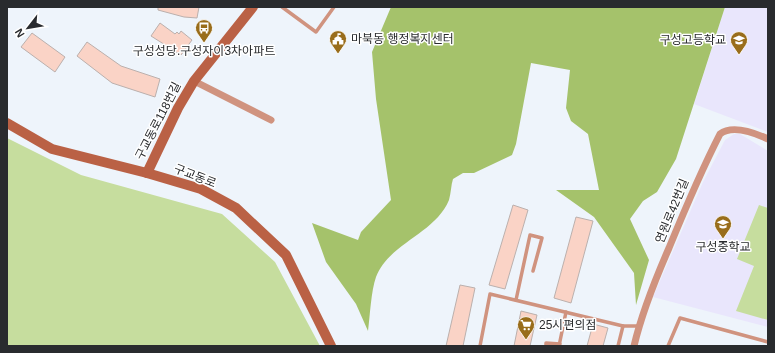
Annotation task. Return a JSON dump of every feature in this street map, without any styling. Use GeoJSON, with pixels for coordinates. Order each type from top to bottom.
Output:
{"type":"FeatureCollection","features":[{"type":"Feature","properties":{"kind":"street","name":"구교동로118번길"},"geometry":{"type":"LineString","coordinates":[[147,173],[178,108],[194,81],[253,7]]}},
{"type":"Feature","properties":{"kind":"street"},"geometry":{"type":"LineString","coordinates":[[194,81],[270,120]]}},
{"type":"Feature","properties":{"kind":"street","name":"구교동로"},"geometry":{"type":"LineString","coordinates":[[7,123],[52,149],[147,173],[201,189],[236,208],[286,255],[331,346]]}},
{"type":"Feature","properties":{"kind":"street","name":"연원로42번길"},"geometry":{"type":"LineString","coordinates":[[634,346],[638,326],[700,172],[720,134],[726,130],[736,129],[768,139]]}},
{"type":"Feature","properties":{"kind":"lane"},"geometry":{"type":"LineString","coordinates":[[282,7],[288,8],[316,32],[334,7]]}},
{"type":"Feature","properties":{"kind":"lane"},"geometry":{"type":"LineString","coordinates":[[516,300],[530,235],[542,238],[533,271]]}},
{"type":"Feature","properties":{"kind":"lane"},"geometry":{"type":"LineString","coordinates":[[480,346],[490,294],[622,326],[638,326]]}},
{"type":"Feature","properties":{"kind":"lane"},"geometry":{"type":"LineString","coordinates":[[546,346],[546,343],[560,345],[566,312]]}},
{"type":"Feature","properties":{"kind":"lane"},"geometry":{"type":"LineString","coordinates":[[668,346],[680,318],[768,342]]}},
{"type":"Feature","properties":{"kind":"lane"},"geometry":{"type":"LineString","coordinates":[[618,346],[622,326]]}},
{"type":"Feature","properties":{"kind":"shaded area","name":"구성고등학교"},"geometry":{"type":"Polygon","coordinates":[[[725,7],[768,7],[768,132],[694,104],[725,7]]]}},
{"type":"Feature","properties":{"kind":"shaded area","name":"구성중학교"},"geometry":{"type":"Polygon","coordinates":[[[734,134],[740,134],[768,151],[768,327],[653,297],[703,182],[725,140],[734,134]]]}},
{"type":"Feature","properties":{"kind":"green space"},"geometry":{"type":"Polygon","coordinates":[[[391,7],[725,7],[676,159],[657,192],[643,201],[630,219],[649,260],[636,305],[634,273],[594,217],[556,190],[599,190],[588,134],[571,121],[566,108],[570,70],[531,63],[516,144],[512,155],[474,173],[463,173],[453,179],[449,200],[434,222],[391,255],[382,265],[374,283],[368,331],[356,304],[326,262],[312,223],[358,240],[361,232],[391,200],[376,99],[372,52],[391,7]]]}},
{"type":"Feature","properties":{"kind":"green space"},"geometry":{"type":"Polygon","coordinates":[[[7,138],[81,175],[222,214],[275,262],[320,346],[7,346],[7,138]]]}},
{"type":"Feature","properties":{"kind":"green space"},"geometry":{"type":"Polygon","coordinates":[[[759,205],[768,208],[768,320],[736,311],[754,266],[737,259],[759,205]]]}},
{"type":"Feature","properties":{"kind":"building"},"geometry":{"type":"Polygon","coordinates":[[[158,7],[199,7],[197,18],[184,17],[158,10],[158,7]]]}},
{"type":"Feature","properties":{"kind":"building"},"geometry":{"type":"Polygon","coordinates":[[[160,23],[175,34],[177,32],[179,34],[181,31],[192,40],[181,55],[151,36],[160,23]]]}},
{"type":"Feature","properties":{"kind":"building"},"geometry":{"type":"Polygon","coordinates":[[[32,33],[65,57],[55,72],[21,47],[32,33]]]}},
{"type":"Feature","properties":{"kind":"building"},"geometry":{"type":"Polygon","coordinates":[[[87,42],[121,66],[160,79],[155,97],[112,83],[77,56],[87,42]]]}},
{"type":"Feature","properties":{"kind":"building"},"geometry":{"type":"Polygon","coordinates":[[[513,205],[528,210],[505,289],[489,285],[513,205]]]}},
{"type":"Feature","properties":{"kind":"building"},"geometry":{"type":"Polygon","coordinates":[[[576,217],[593,221],[571,303],[554,298],[576,217]]]}},
{"type":"Feature","properties":{"kind":"building"},"geometry":{"type":"Polygon","coordinates":[[[460,285],[475,288],[463,346],[446,346],[460,285]]]}},
{"type":"Feature","properties":{"kind":"building"},"geometry":{"type":"Polygon","coordinates":[[[521,311],[537,315],[530,346],[514,346],[521,311]]]}},
{"type":"Feature","properties":{"kind":"building"},"geometry":{"type":"Polygon","coordinates":[[[593,324],[608,328],[603,346],[587,346],[593,324]]]}},
{"type":"Feature","properties":{"kind":"place","name":"구성성당.구성자이3차아파트"},"geometry":{"type":"Point","coordinates":[204,43]}},
{"type":"Feature","properties":{"kind":"place","name":"마북동 행정복지센터"},"geometry":{"type":"Point","coordinates":[338,54]}},
{"type":"Feature","properties":{"kind":"place","name":"구성고등학교"},"geometry":{"type":"Point","coordinates":[739,55]}},
{"type":"Feature","properties":{"kind":"place","name":"구성중학교"},"geometry":{"type":"Point","coordinates":[723,239]}},
{"type":"Feature","properties":{"kind":"place","name":"25시편의점"},"geometry":{"type":"Point","coordinates":[526,340]}}]}
